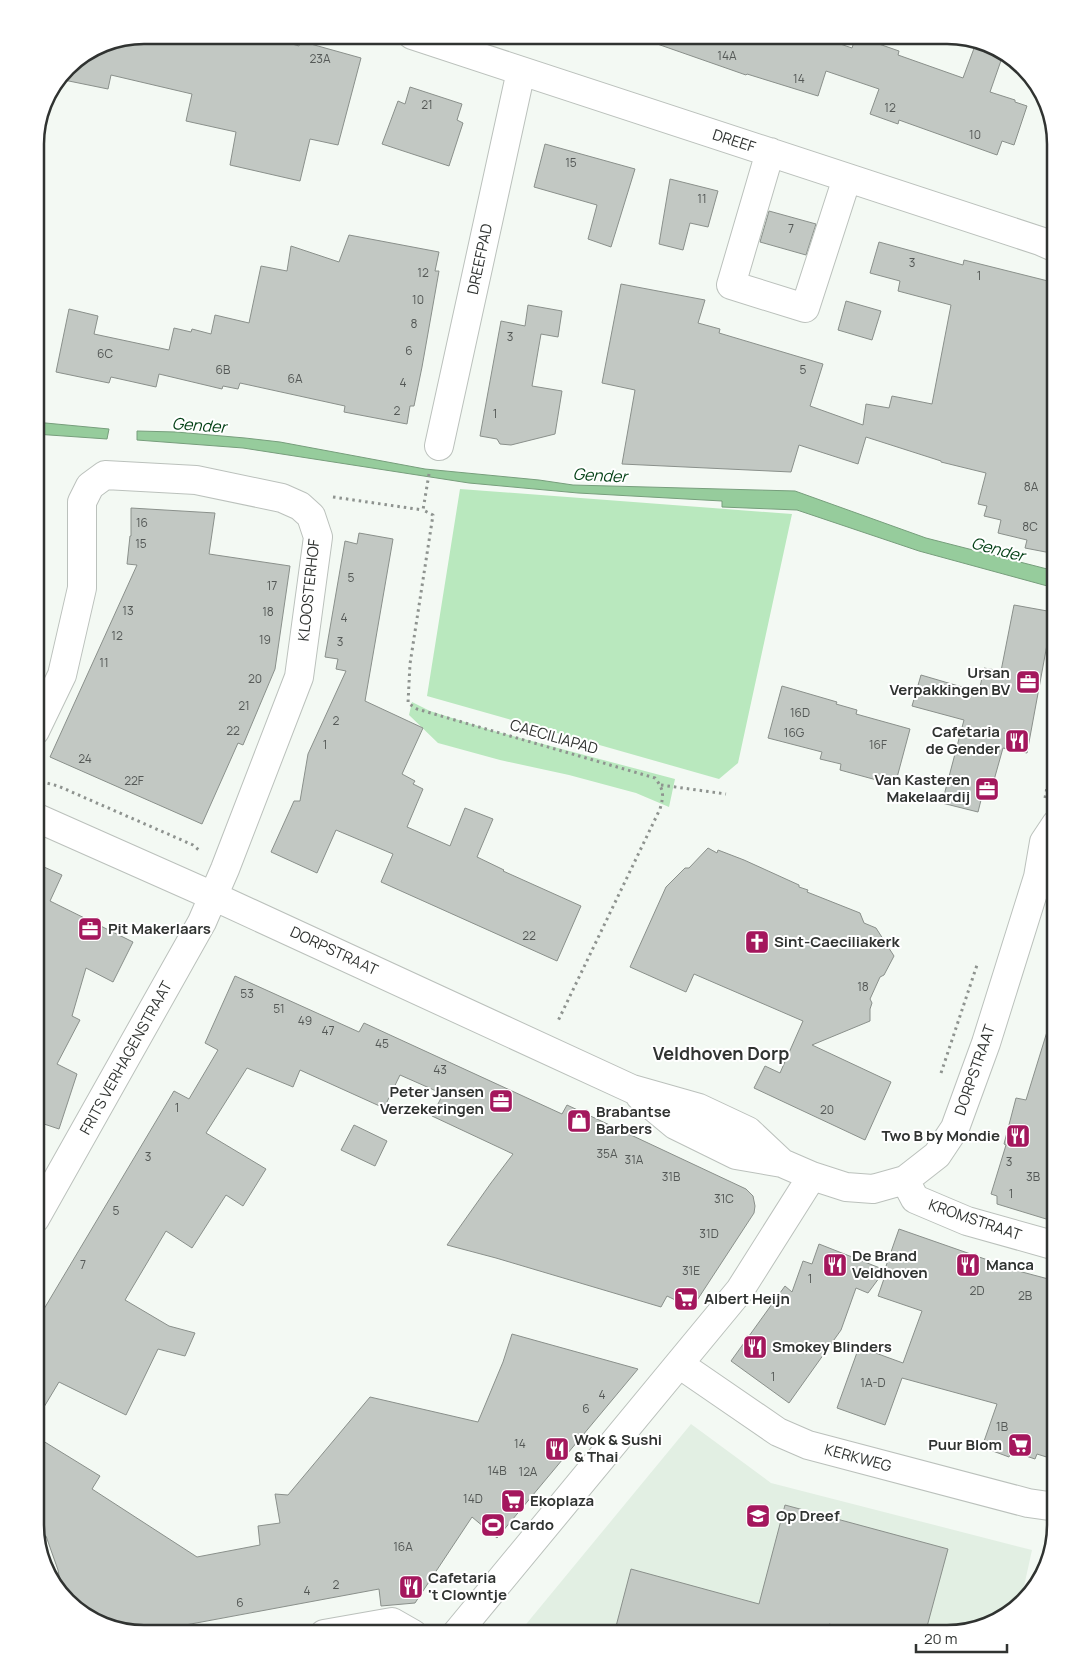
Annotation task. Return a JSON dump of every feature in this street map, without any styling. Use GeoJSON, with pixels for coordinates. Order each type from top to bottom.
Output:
{"type":"FeatureCollection","features":[{"type":"Feature","properties":{"kind":"street","name":"DREEF"},"geometry":{"type":"LineString","coordinates":[[439,44],[1047,244]]}},
{"type":"Feature","properties":{"kind":"street","name":"DREEFPAD"},"geometry":{"type":"LineString","coordinates":[[439,446],[521,71]]}},
{"type":"Feature","properties":{"kind":"street"},"geometry":{"type":"LineString","coordinates":[[770,152],[731,285],[805,308],[847,178]]}},
{"type":"Feature","properties":{"kind":"street"},"geometry":{"type":"LineString","coordinates":[[44,713],[62,676],[82,588],[82,502],[90,486],[105,475],[196,480],[282,498],[300,506]]}},
{"type":"Feature","properties":{"kind":"street","name":"KLOOSTERHOF"},"geometry":{"type":"LineString","coordinates":[[213,896],[226,869],[299,677],[318,537],[311,516],[300,506]]}},
{"type":"Feature","properties":{"kind":"street","name":"DORPSTRAAT"},"geometry":{"type":"LineString","coordinates":[[44,821],[213,896],[632,1089],[699,1108],[748,1131],[782,1163],[812,1176],[846,1187],[873,1189],[905,1180],[937,1155],[955,1128],[1047,869],[1044,842],[1047,838]]}},
{"type":"Feature","properties":{"kind":"street","name":"FRITS VERHAGENSTRAAT"},"geometry":{"type":"LineString","coordinates":[[44,1203],[202,922],[213,896]]}},
{"type":"Feature","properties":{"kind":"street"},"geometry":{"type":"LineString","coordinates":[[468,1625],[740,1290],[812,1176]]}},
{"type":"Feature","properties":{"kind":"street","name":"KROMSTRAAT"},"geometry":{"type":"LineString","coordinates":[[905,1180],[915,1199],[967,1221],[1047,1243]]}},
{"type":"Feature","properties":{"kind":"street","name":"KERKWEG"},"geometry":{"type":"LineString","coordinates":[[679,1364],[778,1432],[808,1445],[1028,1503],[1047,1505]]}},
{"type":"Feature","properties":{"kind":"street"},"geometry":{"type":"LineString","coordinates":[[375,1625],[392,1622],[397,1625]]}},
{"type":"Feature","properties":{"kind":"path","name":"CAECILIAPAD"},"geometry":{"type":"LineString","coordinates":[[428,480],[424,510],[433,515],[410,664],[408,703],[417,709],[655,778],[660,785]]}},
{"type":"Feature","properties":{"kind":"path"},"geometry":{"type":"LineString","coordinates":[[300,506],[318,495],[424,510]]}},
{"type":"Feature","properties":{"kind":"path"},"geometry":{"type":"LineString","coordinates":[[556,1024],[660,809],[664,797],[660,785],[726,794]]}},
{"type":"Feature","properties":{"kind":"shaded area"},"geometry":{"type":"Polygon","coordinates":[[[44,423],[109,429],[107,439],[44,435],[44,423]]]}},
{"type":"Feature","properties":{"kind":"shaded area"},"geometry":{"type":"Polygon","coordinates":[[[137,431],[176,432],[245,438],[280,442],[425,469],[573,485],[795,491],[926,538],[1047,569],[1047,586],[919,551],[797,510],[722,507],[722,501],[578,493],[469,483],[243,448],[137,440],[137,431]]]}},
{"type":"Feature","properties":{"kind":"shaded area"},"geometry":{"type":"Polygon","coordinates":[[[460,489],[792,514],[738,763],[719,779],[427,696],[460,489]]]}},
{"type":"Feature","properties":{"kind":"shaded area"},"geometry":{"type":"Polygon","coordinates":[[[412,702],[430,711],[490,730],[675,779],[669,807],[636,793],[438,743],[409,715],[412,702]]]}},
{"type":"Feature","properties":{"kind":"shaded area","name":"Op Dreef"},"geometry":{"type":"Polygon","coordinates":[[[691,1424],[771,1483],[1032,1550],[1023,1590],[1018,1596],[1008,1605],[985,1618],[960,1624],[525,1625],[691,1424]]]}},
{"type":"Feature","properties":{"kind":"building"},"geometry":{"type":"Polygon","coordinates":[[[138,44],[292,44],[299,46],[299,44],[311,44],[361,58],[338,145],[310,139],[300,181],[230,165],[236,132],[186,121],[192,94],[111,75],[108,89],[67,81],[83,64],[100,54],[118,47],[138,44]]]}},
{"type":"Feature","properties":{"kind":"building"},"geometry":{"type":"Polygon","coordinates":[[[657,44],[840,44],[852,48],[853,44],[879,44],[899,51],[898,55],[963,78],[974,48],[1001,60],[990,92],[1027,106],[1014,145],[1002,141],[997,155],[899,120],[898,124],[870,114],[879,89],[826,71],[818,96],[746,75],[657,44]]]}},
{"type":"Feature","properties":{"kind":"building"},"geometry":{"type":"Polygon","coordinates":[[[410,87],[462,104],[457,120],[463,123],[449,166],[382,144],[398,101],[405,104],[410,87]]]}},
{"type":"Feature","properties":{"kind":"building"},"geometry":{"type":"Polygon","coordinates":[[[545,144],[635,169],[611,247],[588,239],[597,205],[534,187],[545,144]]]}},
{"type":"Feature","properties":{"kind":"building"},"geometry":{"type":"Polygon","coordinates":[[[670,179],[718,191],[708,227],[690,223],[683,250],[659,244],[670,179]]]}},
{"type":"Feature","properties":{"kind":"building"},"geometry":{"type":"Polygon","coordinates":[[[769,211],[816,224],[806,255],[760,242],[769,211]]]}},
{"type":"Feature","properties":{"kind":"building"},"geometry":{"type":"Polygon","coordinates":[[[349,235],[439,252],[435,271],[439,271],[422,367],[414,406],[410,406],[407,424],[344,412],[345,406],[240,383],[238,389],[223,386],[222,389],[159,374],[156,387],[111,377],[109,383],[56,372],[69,309],[98,316],[94,334],[169,350],[174,328],[191,332],[192,329],[211,334],[215,315],[249,323],[261,266],[287,271],[291,246],[339,262],[349,235]]]}},
{"type":"Feature","properties":{"kind":"building"},"geometry":{"type":"Polygon","coordinates":[[[879,242],[963,265],[964,260],[1047,281],[1047,552],[1025,548],[1027,540],[998,533],[1001,520],[984,516],[987,506],[978,504],[986,473],[941,462],[866,437],[858,464],[799,445],[791,472],[622,464],[635,390],[602,383],[621,284],[705,300],[698,323],[720,329],[719,333],[823,364],[810,406],[863,425],[866,404],[889,408],[892,396],[932,404],[951,305],[898,291],[900,281],[870,273],[879,242]]]}},
{"type":"Feature","properties":{"kind":"building"},"geometry":{"type":"Polygon","coordinates":[[[846,301],[881,311],[872,340],[838,330],[846,301]]]}},
{"type":"Feature","properties":{"kind":"building"},"geometry":{"type":"Polygon","coordinates":[[[528,305],[562,311],[558,337],[541,334],[532,386],[562,391],[555,434],[511,445],[500,444],[497,439],[480,436],[501,321],[525,326],[528,305]]]}},
{"type":"Feature","properties":{"kind":"building"},"geometry":{"type":"Polygon","coordinates":[[[131,508],[215,513],[209,554],[290,566],[275,669],[243,745],[238,743],[202,824],[50,757],[137,565],[127,564],[131,536],[131,508]]]}},
{"type":"Feature","properties":{"kind":"building"},"geometry":{"type":"Polygon","coordinates":[[[359,533],[393,539],[365,701],[423,728],[402,774],[415,781],[413,784],[423,789],[407,827],[450,846],[465,808],[493,819],[477,857],[503,871],[581,906],[557,961],[381,882],[393,854],[336,830],[317,873],[271,852],[294,801],[300,801],[308,754],[346,671],[336,669],[338,659],[325,657],[345,541],[357,544],[359,533]]]}},
{"type":"Feature","properties":{"kind":"building"},"geometry":{"type":"Polygon","coordinates":[[[1014,605],[1047,611],[1047,645],[1027,753],[1003,748],[989,798],[982,796],[978,812],[942,803],[964,720],[912,706],[921,675],[979,692],[984,668],[1001,671],[1014,605]]]}},
{"type":"Feature","properties":{"kind":"building"},"geometry":{"type":"Polygon","coordinates":[[[782,686],[837,702],[836,704],[857,710],[856,714],[910,729],[895,785],[840,770],[841,764],[820,759],[822,752],[768,738],[782,686]]]}},
{"type":"Feature","properties":{"kind":"building","name":"Sint-Caeciliakerk"},"geometry":{"type":"Polygon","coordinates":[[[708,848],[717,853],[718,850],[744,860],[799,885],[799,887],[808,890],[807,892],[860,913],[864,923],[876,928],[894,956],[884,975],[880,977],[870,999],[872,1003],[870,1021],[812,1045],[891,1082],[865,1140],[754,1088],[765,1066],[780,1073],[803,1021],[694,974],[686,992],[630,967],[666,887],[685,868],[689,868],[708,848]]]}},
{"type":"Feature","properties":{"kind":"building"},"geometry":{"type":"Polygon","coordinates":[[[44,867],[62,875],[50,901],[133,942],[113,982],[86,968],[72,1016],[80,1020],[57,1064],[77,1074],[59,1129],[44,1124],[44,867]]]}},
{"type":"Feature","properties":{"kind":"building"},"geometry":{"type":"Polygon","coordinates":[[[235,976],[359,1032],[364,1023],[562,1114],[567,1105],[746,1189],[753,1196],[754,1213],[692,1308],[667,1296],[661,1307],[447,1245],[513,1154],[432,1116],[443,1094],[400,1075],[384,1108],[300,1070],[293,1087],[247,1068],[206,1133],[266,1169],[243,1206],[226,1195],[192,1248],[166,1231],[125,1300],[169,1326],[195,1333],[185,1356],[158,1349],[126,1415],[59,1382],[44,1407],[44,1309],[174,1091],[189,1099],[218,1050],[205,1043],[235,976]]]}},
{"type":"Feature","properties":{"kind":"building"},"geometry":{"type":"Polygon","coordinates":[[[1047,1032],[1047,1219],[997,1204],[997,1196],[991,1194],[1006,1145],[1004,1144],[1016,1098],[1026,1100],[1047,1032]]]}},
{"type":"Feature","properties":{"kind":"building"},"geometry":{"type":"Polygon","coordinates":[[[354,1125],[387,1141],[375,1166],[341,1150],[354,1125]]]}},
{"type":"Feature","properties":{"kind":"building"},"geometry":{"type":"Polygon","coordinates":[[[899,1229],[1022,1272],[1047,1279],[1047,1457],[1037,1454],[1035,1459],[1011,1451],[1009,1457],[982,1447],[997,1404],[902,1378],[885,1425],[837,1408],[859,1347],[903,1363],[922,1311],[878,1296],[887,1270],[885,1269],[899,1229]]]}},
{"type":"Feature","properties":{"kind":"building"},"geometry":{"type":"Polygon","coordinates":[[[819,1244],[885,1270],[868,1293],[856,1288],[841,1330],[789,1403],[731,1361],[785,1286],[792,1292],[803,1261],[812,1264],[819,1244]]]}},
{"type":"Feature","properties":{"kind":"building"},"geometry":{"type":"Polygon","coordinates":[[[512,1334],[638,1369],[497,1538],[472,1517],[415,1603],[381,1606],[379,1589],[185,1625],[138,1625],[112,1620],[88,1608],[64,1586],[60,1579],[45,1537],[44,1442],[100,1476],[92,1489],[197,1557],[260,1545],[258,1526],[280,1523],[275,1494],[288,1495],[370,1397],[478,1422],[503,1362],[512,1334]]]}},
{"type":"Feature","properties":{"kind":"building"},"geometry":{"type":"Polygon","coordinates":[[[785,1505],[948,1549],[927,1625],[616,1625],[631,1569],[759,1604],[785,1505]]]}},
{"type":"Feature","properties":{"kind":"place","name":"Ursan Verpakkingen BV"},"geometry":{"type":"Point","coordinates":[1028,682]}},
{"type":"Feature","properties":{"kind":"place","name":"Cafetaria de Gender"},"geometry":{"type":"Point","coordinates":[1017,741]}},
{"type":"Feature","properties":{"kind":"place","name":"Van Kasteren Makelaardij"},"geometry":{"type":"Point","coordinates":[987,789]}},
{"type":"Feature","properties":{"kind":"place","name":"Pit Makerlaars"},"geometry":{"type":"Point","coordinates":[90,929]}},
{"type":"Feature","properties":{"kind":"place","name":"Sint-Caeciliakerk"},"geometry":{"type":"Point","coordinates":[757,942]}},
{"type":"Feature","properties":{"kind":"place","name":"Peter Jansen Verzekeringen"},"geometry":{"type":"Point","coordinates":[501,1101]}},
{"type":"Feature","properties":{"kind":"place","name":"Brabantse Barbers"},"geometry":{"type":"Point","coordinates":[579,1121]}},
{"type":"Feature","properties":{"kind":"place","name":"Two B by Mondie"},"geometry":{"type":"Point","coordinates":[1018,1136]}},
{"type":"Feature","properties":{"kind":"place","name":"De Brand Veldhoven"},"geometry":{"type":"Point","coordinates":[835,1265]}},
{"type":"Feature","properties":{"kind":"place","name":"Manca"},"geometry":{"type":"Point","coordinates":[968,1265]}},
{"type":"Feature","properties":{"kind":"place","name":"Albert Heijn"},"geometry":{"type":"Point","coordinates":[686,1299]}},
{"type":"Feature","properties":{"kind":"place","name":"Smokey Blinders"},"geometry":{"type":"Point","coordinates":[755,1347]}},
{"type":"Feature","properties":{"kind":"place","name":"Puur Blom"},"geometry":{"type":"Point","coordinates":[1020,1445]}},
{"type":"Feature","properties":{"kind":"place","name":"Wok & Sushi & Thai"},"geometry":{"type":"Point","coordinates":[557,1449]}},
{"type":"Feature","properties":{"kind":"place","name":"Ekoplaza"},"geometry":{"type":"Point","coordinates":[513,1501]}},
{"type":"Feature","properties":{"kind":"place","name":"Op Dreef"},"geometry":{"type":"Point","coordinates":[758,1516]}},
{"type":"Feature","properties":{"kind":"place","name":"Cardo"},"geometry":{"type":"Point","coordinates":[493,1525]}},
{"type":"Feature","properties":{"kind":"place","name":"Cafetaria 't Clowntje"},"geometry":{"type":"Point","coordinates":[411,1587]}},
{"type":"Feature","properties":{"kind":"district","name":"Veldhoven Dorp"},"geometry":{"type":"Point","coordinates":[721,1054]}},
{"type":"Feature","properties":{"kind":"water label","name":"Gender"},"geometry":{"type":"Point","coordinates":[199,425]}},
{"type":"Feature","properties":{"kind":"water label","name":"Gender"},"geometry":{"type":"Point","coordinates":[600,475]}},
{"type":"Feature","properties":{"kind":"water label","name":"Gender"},"geometry":{"type":"Point","coordinates":[998,549]}}]}
